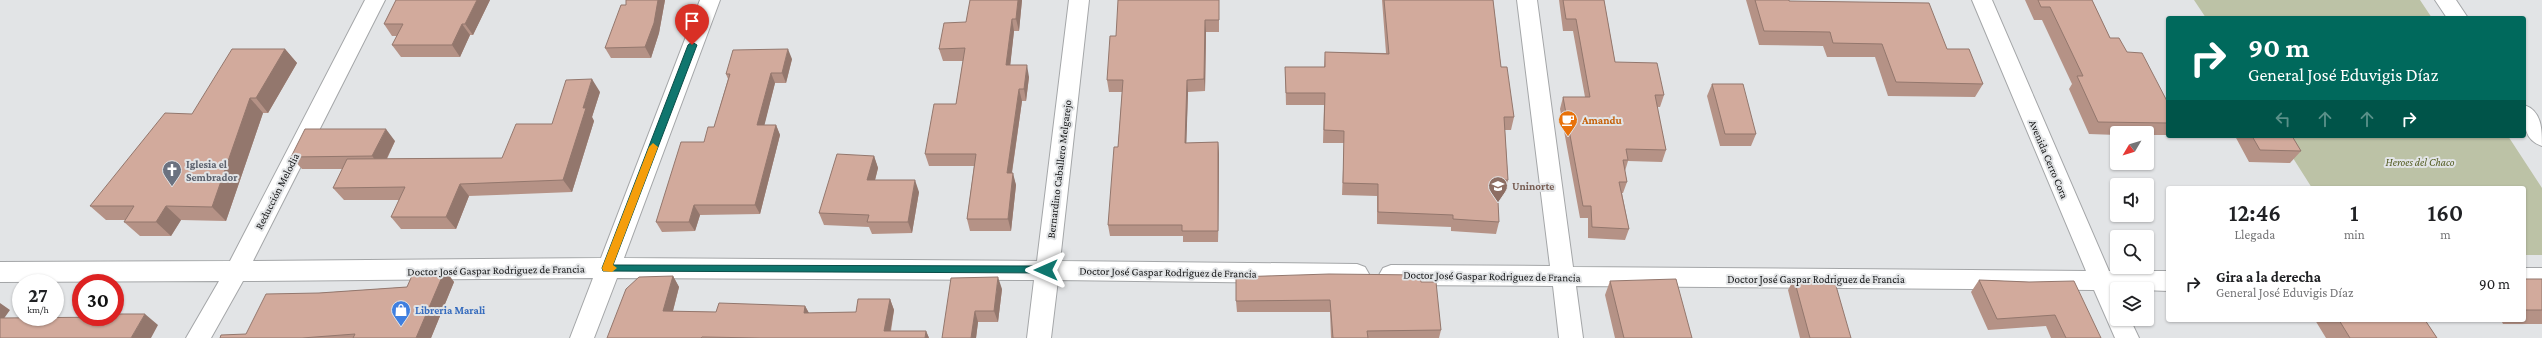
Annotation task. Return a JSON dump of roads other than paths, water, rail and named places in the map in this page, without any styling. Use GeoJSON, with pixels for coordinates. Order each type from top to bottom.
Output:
{"type":"FeatureCollection","features":[{"type":"Feature","properties":{"kind":"street","name":"Reducción Melodia"},"geometry":{"type":"LineString","coordinates":[[198,338],[236,272],[375,0]]}},
{"type":"Feature","properties":{"kind":"street"},"geometry":{"type":"LineString","coordinates":[[582,338],[607,268],[710,0]]}},
{"type":"Feature","properties":{"kind":"street","name":"Bernardino Caballero Melgarejo"},"geometry":{"type":"LineString","coordinates":[[1039,338],[1079,0]]}},
{"type":"Feature","properties":{"kind":"street"},"geometry":{"type":"LineString","coordinates":[[1527,0],[1571,338]]}},
{"type":"Feature","properties":{"kind":"street","name":"Avenida Cerro Cora"},"geometry":{"type":"LineString","coordinates":[[1982,0],[2110,302]]}},
{"type":"Feature","properties":{"kind":"street"},"geometry":{"type":"LineString","coordinates":[[2445,0],[2457,16]]}},
{"type":"Feature","properties":{"kind":"street"},"geometry":{"type":"LineString","coordinates":[[2526,116],[2542,138]]}},
{"type":"Feature","properties":{"kind":"street","name":"Doctor José Gaspar Rodriguez de Francia"},"geometry":{"type":"LineString","coordinates":[[0,272],[236,272],[607,268],[1046,270],[1563,277],[2166,281]]}},
{"type":"Feature","properties":{"kind":"street"},"geometry":{"type":"LineString","coordinates":[[2526,278],[2542,278]]}},
{"type":"Feature","properties":{"kind":"street","name":"Avenida Cerro Cora"},"geometry":{"type":"LineString","coordinates":[[2121,326],[2126,338]]}},
{"type":"Feature","properties":{"kind":"place","name":"Amandu"},"geometry":{"type":"Point","coordinates":[1568,137]}},
{"type":"Feature","properties":{"kind":"place","name":"Iglesia el Sembrador"},"geometry":{"type":"Point","coordinates":[172,187]}},
{"type":"Feature","properties":{"kind":"place","name":"Uninorte"},"geometry":{"type":"Point","coordinates":[1498,203]}},
{"type":"Feature","properties":{"kind":"place","name":"Libreria Marali"},"geometry":{"type":"Point","coordinates":[401,327]}},
{"type":"Feature","properties":{"kind":"park label","name":"Heroes del Chaco"},"geometry":{"type":"Point","coordinates":[2420,162]}}]}
